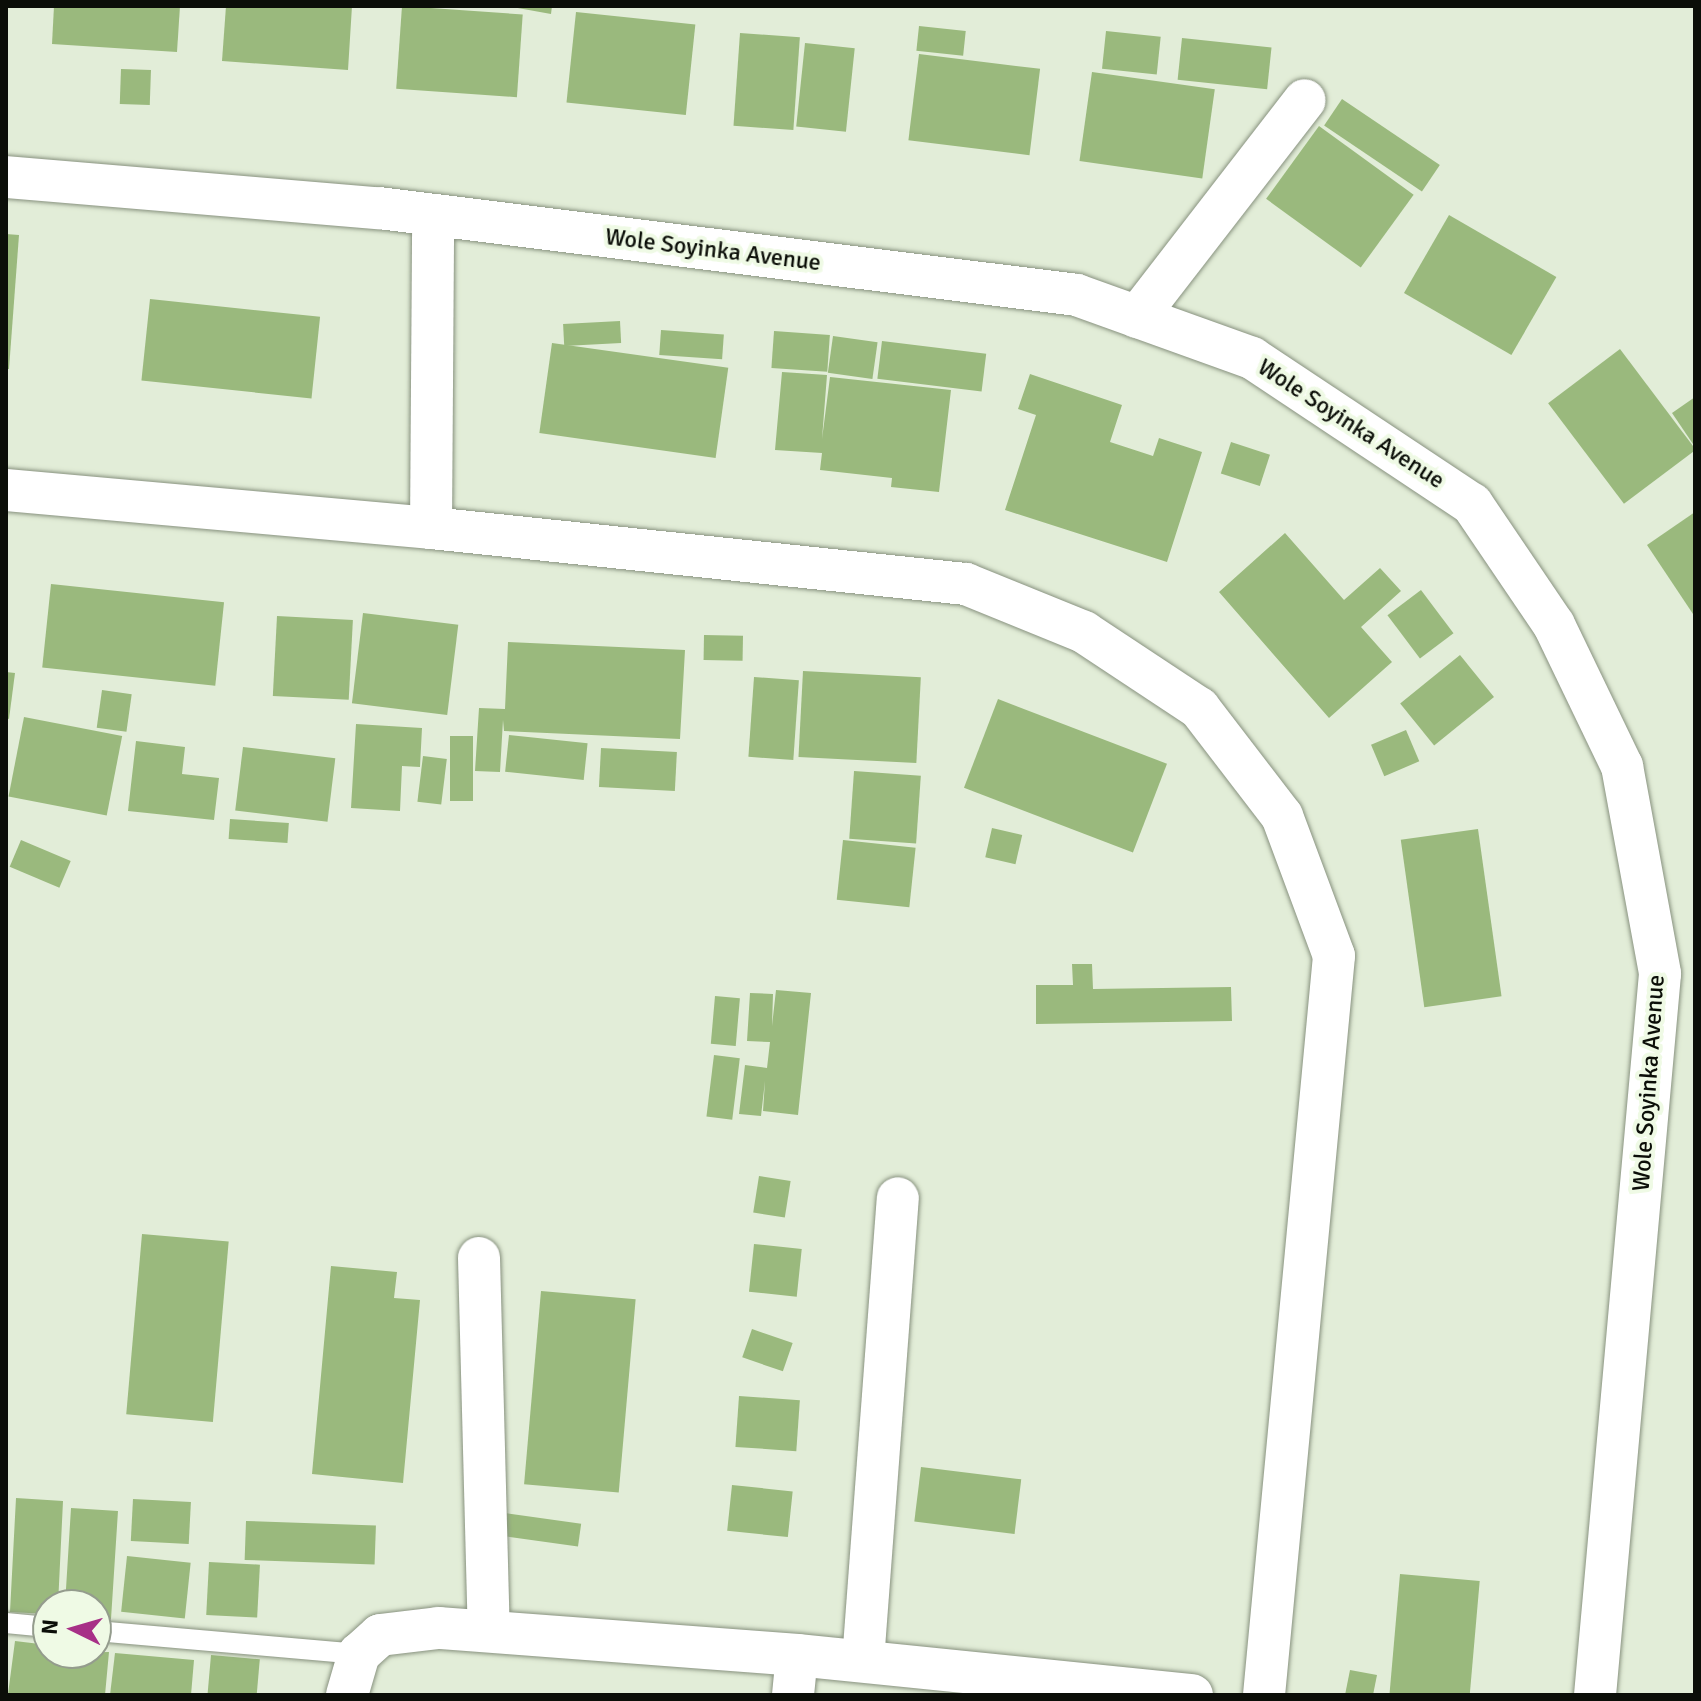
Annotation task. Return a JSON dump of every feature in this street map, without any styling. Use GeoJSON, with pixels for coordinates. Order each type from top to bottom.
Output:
{"type":"FeatureCollection","features":[{"type":"Feature","properties":{"kind":"street"},"geometry":{"type":"LineString","coordinates":[[1137,317],[1305,100]]}},
{"type":"Feature","properties":{"kind":"street","name":"Wole Soyinka Avenue"},"geometry":{"type":"LineString","coordinates":[[6,177],[433,215],[1077,295],[1252,358],[1472,504],[1554,625],[1622,766],[1660,974],[1595,1695]]}},
{"type":"Feature","properties":{"kind":"street"},"geometry":{"type":"LineString","coordinates":[[431,528],[433,215]]}},
{"type":"Feature","properties":{"kind":"street"},"geometry":{"type":"LineString","coordinates":[[6,490],[431,528],[966,584],[1084,632],[1199,708],[1282,816],[1334,956],[1264,1695]]}},
{"type":"Feature","properties":{"kind":"street"},"geometry":{"type":"LineString","coordinates":[[863,1661],[898,1198]]}},
{"type":"Feature","properties":{"kind":"street"},"geometry":{"type":"LineString","coordinates":[[479,1258],[489,1631]]}},
{"type":"Feature","properties":{"kind":"street"},"geometry":{"type":"LineString","coordinates":[[347,1695],[359,1654],[380,1635],[439,1628],[489,1631],[795,1675],[863,1661],[1192,1695]]}},
{"type":"Feature","properties":{"kind":"lane"},"geometry":{"type":"LineString","coordinates":[[6,1623],[32,1625]]}},
{"type":"Feature","properties":{"kind":"lane"},"geometry":{"type":"LineString","coordinates":[[112,1632],[359,1654]]}},
{"type":"Feature","properties":{"kind":"building"},"geometry":{"type":"Polygon","coordinates":[[[54,6],[180,6],[177,52],[52,44],[54,6]]]}},
{"type":"Feature","properties":{"kind":"building"},"geometry":{"type":"Polygon","coordinates":[[[226,6],[352,6],[348,70],[222,61],[226,6]]]}},
{"type":"Feature","properties":{"kind":"building"},"geometry":{"type":"Polygon","coordinates":[[[402,6],[523,14],[517,97],[396,89],[402,6]]]}},
{"type":"Feature","properties":{"kind":"building"},"geometry":{"type":"Polygon","coordinates":[[[506,6],[552,6],[551,14],[506,6]]]}},
{"type":"Feature","properties":{"kind":"building"},"geometry":{"type":"Polygon","coordinates":[[[576,12],[695,25],[686,115],[566,103],[576,12]]]}},
{"type":"Feature","properties":{"kind":"building"},"geometry":{"type":"Polygon","coordinates":[[[919,26],[966,31],[963,56],[916,51],[919,26]]]}},
{"type":"Feature","properties":{"kind":"building"},"geometry":{"type":"Polygon","coordinates":[[[1106,31],[1161,37],[1157,75],[1102,69],[1106,31]]]}},
{"type":"Feature","properties":{"kind":"building"},"geometry":{"type":"Polygon","coordinates":[[[740,33],[800,37],[793,130],[734,126],[740,33]]]}},
{"type":"Feature","properties":{"kind":"building"},"geometry":{"type":"Polygon","coordinates":[[[1182,38],[1272,47],[1267,89],[1178,80],[1182,38]]]}},
{"type":"Feature","properties":{"kind":"building"},"geometry":{"type":"Polygon","coordinates":[[[805,43],[855,48],[846,132],[796,127],[805,43]]]}},
{"type":"Feature","properties":{"kind":"building"},"geometry":{"type":"Polygon","coordinates":[[[919,54],[1040,69],[1029,155],[908,140],[919,54]]]}},
{"type":"Feature","properties":{"kind":"building"},"geometry":{"type":"Polygon","coordinates":[[[121,69],[151,70],[150,105],[120,104],[121,69]]]}},
{"type":"Feature","properties":{"kind":"building"},"geometry":{"type":"Polygon","coordinates":[[[1092,72],[1215,89],[1202,178],[1079,161],[1092,72]]]}},
{"type":"Feature","properties":{"kind":"building"},"geometry":{"type":"Polygon","coordinates":[[[1342,99],[1440,165],[1422,192],[1324,126],[1342,99]]]}},
{"type":"Feature","properties":{"kind":"building"},"geometry":{"type":"Polygon","coordinates":[[[1319,126],[1414,195],[1361,268],[1266,199],[1319,126]]]}},
{"type":"Feature","properties":{"kind":"building"},"geometry":{"type":"Polygon","coordinates":[[[1449,215],[1556,277],[1511,355],[1404,293],[1449,215]]]}},
{"type":"Feature","properties":{"kind":"building"},"geometry":{"type":"Polygon","coordinates":[[[6,234],[19,235],[9,369],[6,369],[6,234]]]}},
{"type":"Feature","properties":{"kind":"building"},"geometry":{"type":"Polygon","coordinates":[[[150,299],[320,317],[311,398],[141,381],[150,299]]]}},
{"type":"Feature","properties":{"kind":"building"},"geometry":{"type":"Polygon","coordinates":[[[620,321],[621,343],[564,346],[563,324],[620,321]]]}},
{"type":"Feature","properties":{"kind":"building"},"geometry":{"type":"Polygon","coordinates":[[[661,330],[724,334],[722,359],[659,355],[661,330]]]}},
{"type":"Feature","properties":{"kind":"building"},"geometry":{"type":"Polygon","coordinates":[[[774,331],[830,335],[827,372],[771,368],[774,331]]]}},
{"type":"Feature","properties":{"kind":"building"},"geometry":{"type":"Polygon","coordinates":[[[833,336],[878,342],[872,379],[828,373],[833,336]]]}},
{"type":"Feature","properties":{"kind":"building"},"geometry":{"type":"Polygon","coordinates":[[[882,341],[986,354],[982,392],[877,379],[882,341]]]}},
{"type":"Feature","properties":{"kind":"building"},"geometry":{"type":"Polygon","coordinates":[[[552,343],[728,368],[716,458],[539,433],[552,343]]]}},
{"type":"Feature","properties":{"kind":"building"},"geometry":{"type":"Polygon","coordinates":[[[1620,349],[1695,449],[1624,504],[1548,403],[1620,349]]]}},
{"type":"Feature","properties":{"kind":"building"},"geometry":{"type":"Polygon","coordinates":[[[782,372],[827,375],[822,439],[830,377],[951,390],[939,492],[891,487],[892,478],[820,470],[822,453],[775,450],[782,372]]]}},
{"type":"Feature","properties":{"kind":"building"},"geometry":{"type":"Polygon","coordinates":[[[1030,374],[1122,405],[1110,442],[1153,456],[1159,438],[1202,452],[1167,562],[1005,510],[1036,415],[1018,409],[1030,374]]]}},
{"type":"Feature","properties":{"kind":"building"},"geometry":{"type":"Polygon","coordinates":[[[1695,397],[1695,447],[1672,413],[1695,397]]]}},
{"type":"Feature","properties":{"kind":"building"},"geometry":{"type":"Polygon","coordinates":[[[1231,442],[1270,455],[1260,486],[1221,473],[1231,442]]]}},
{"type":"Feature","properties":{"kind":"building"},"geometry":{"type":"Polygon","coordinates":[[[1695,512],[1695,617],[1647,545],[1695,512]]]}},
{"type":"Feature","properties":{"kind":"building"},"geometry":{"type":"Polygon","coordinates":[[[1285,533],[1344,600],[1380,568],[1401,591],[1361,627],[1392,662],[1329,718],[1219,592],[1285,533]]]}},
{"type":"Feature","properties":{"kind":"building"},"geometry":{"type":"Polygon","coordinates":[[[51,584],[224,602],[215,686],[42,668],[51,584]]]}},
{"type":"Feature","properties":{"kind":"building"},"geometry":{"type":"Polygon","coordinates":[[[1421,590],[1453,633],[1420,658],[1387,615],[1421,590]]]}},
{"type":"Feature","properties":{"kind":"building"},"geometry":{"type":"Polygon","coordinates":[[[363,613],[458,625],[447,715],[352,703],[363,613]]]}},
{"type":"Feature","properties":{"kind":"building"},"geometry":{"type":"Polygon","coordinates":[[[277,616],[353,620],[349,700],[273,696],[277,616]]]}},
{"type":"Feature","properties":{"kind":"building"},"geometry":{"type":"Polygon","coordinates":[[[704,635],[743,636],[743,661],[704,660],[704,635]]]}},
{"type":"Feature","properties":{"kind":"building"},"geometry":{"type":"Polygon","coordinates":[[[508,642],[685,650],[680,739],[504,731],[503,720],[500,772],[475,771],[479,708],[505,709],[508,642]]]}},
{"type":"Feature","properties":{"kind":"building"},"geometry":{"type":"Polygon","coordinates":[[[1460,655],[1494,697],[1434,745],[1400,703],[1460,655]]]}},
{"type":"Feature","properties":{"kind":"building"},"geometry":{"type":"Polygon","coordinates":[[[803,671],[921,677],[916,763],[798,757],[803,671]]]}},
{"type":"Feature","properties":{"kind":"building"},"geometry":{"type":"Polygon","coordinates":[[[6,672],[15,673],[9,719],[6,718],[6,672]]]}},
{"type":"Feature","properties":{"kind":"building"},"geometry":{"type":"Polygon","coordinates":[[[754,677],[799,680],[793,760],[748,757],[754,677]]]}},
{"type":"Feature","properties":{"kind":"building"},"geometry":{"type":"Polygon","coordinates":[[[102,690],[132,694],[126,732],[97,728],[102,690]]]}},
{"type":"Feature","properties":{"kind":"building"},"geometry":{"type":"Polygon","coordinates":[[[998,699],[1167,764],[1133,853],[964,788],[998,699]]]}},
{"type":"Feature","properties":{"kind":"building"},"geometry":{"type":"Polygon","coordinates":[[[24,717],[122,736],[107,816],[9,797],[24,717]]]}},
{"type":"Feature","properties":{"kind":"building"},"geometry":{"type":"Polygon","coordinates":[[[356,724],[422,728],[420,767],[402,766],[400,811],[351,808],[356,724]]]}},
{"type":"Feature","properties":{"kind":"building"},"geometry":{"type":"Polygon","coordinates":[[[1406,730],[1419,761],[1384,776],[1371,745],[1406,730]]]}},
{"type":"Feature","properties":{"kind":"building"},"geometry":{"type":"Polygon","coordinates":[[[509,735],[588,743],[584,780],[505,772],[509,735]]]}},
{"type":"Feature","properties":{"kind":"building"},"geometry":{"type":"Polygon","coordinates":[[[450,736],[473,736],[473,801],[450,801],[450,736]]]}},
{"type":"Feature","properties":{"kind":"building"},"geometry":{"type":"Polygon","coordinates":[[[136,741],[185,747],[182,774],[219,778],[214,820],[128,811],[136,741]]]}},
{"type":"Feature","properties":{"kind":"building"},"geometry":{"type":"Polygon","coordinates":[[[243,747],[335,758],[328,822],[235,811],[243,747]]]}},
{"type":"Feature","properties":{"kind":"building"},"geometry":{"type":"Polygon","coordinates":[[[601,748],[677,752],[675,791],[599,787],[601,748]]]}},
{"type":"Feature","properties":{"kind":"building"},"geometry":{"type":"Polygon","coordinates":[[[423,756],[447,759],[441,805],[417,802],[423,756]]]}},
{"type":"Feature","properties":{"kind":"building"},"geometry":{"type":"Polygon","coordinates":[[[854,771],[921,776],[916,844],[849,839],[854,771]]]}},
{"type":"Feature","properties":{"kind":"building"},"geometry":{"type":"Polygon","coordinates":[[[230,819],[289,823],[287,843],[229,839],[230,819]]]}},
{"type":"Feature","properties":{"kind":"building"},"geometry":{"type":"Polygon","coordinates":[[[992,828],[1022,835],[1015,864],[985,857],[992,828]]]}},
{"type":"Feature","properties":{"kind":"building"},"geometry":{"type":"Polygon","coordinates":[[[1478,829],[1502,996],[1424,1007],[1401,840],[1478,829]]]}},
{"type":"Feature","properties":{"kind":"building"},"geometry":{"type":"Polygon","coordinates":[[[21,840],[71,861],[59,888],[10,867],[21,840]]]}},
{"type":"Feature","properties":{"kind":"building"},"geometry":{"type":"Polygon","coordinates":[[[843,840],[916,848],[909,907],[837,900],[843,840]]]}},
{"type":"Feature","properties":{"kind":"building"},"geometry":{"type":"Polygon","coordinates":[[[1072,964],[1092,964],[1093,989],[1231,987],[1232,1021],[1036,1024],[1036,985],[1073,985],[1072,964]]]}},
{"type":"Feature","properties":{"kind":"building"},"geometry":{"type":"Polygon","coordinates":[[[776,990],[811,993],[798,1115],[763,1111],[765,1081],[761,1116],[739,1114],[745,1065],[767,1068],[770,1042],[747,1041],[750,993],[773,994],[772,1026],[776,990]]]}},
{"type":"Feature","properties":{"kind":"building"},"geometry":{"type":"Polygon","coordinates":[[[715,996],[740,998],[736,1046],[711,1044],[715,996]]]}},
{"type":"Feature","properties":{"kind":"building"},"geometry":{"type":"Polygon","coordinates":[[[714,1055],[740,1058],[732,1120],[706,1117],[714,1055]]]}},
{"type":"Feature","properties":{"kind":"building"},"geometry":{"type":"Polygon","coordinates":[[[759,1176],[791,1181],[785,1218],[753,1213],[759,1176]]]}},
{"type":"Feature","properties":{"kind":"building"},"geometry":{"type":"Polygon","coordinates":[[[142,1234],[229,1242],[213,1422],[126,1414],[142,1234]]]}},
{"type":"Feature","properties":{"kind":"building"},"geometry":{"type":"Polygon","coordinates":[[[754,1244],[802,1249],[797,1297],[749,1292],[754,1244]]]}},
{"type":"Feature","properties":{"kind":"building"},"geometry":{"type":"Polygon","coordinates":[[[331,1266],[397,1272],[394,1298],[420,1300],[403,1483],[312,1474],[331,1266]]]}},
{"type":"Feature","properties":{"kind":"building"},"geometry":{"type":"Polygon","coordinates":[[[541,1291],[636,1299],[619,1493],[524,1484],[541,1291]]]}},
{"type":"Feature","properties":{"kind":"building"},"geometry":{"type":"Polygon","coordinates":[[[752,1329],[793,1343],[783,1371],[742,1357],[752,1329]]]}},
{"type":"Feature","properties":{"kind":"building"},"geometry":{"type":"Polygon","coordinates":[[[739,1396],[800,1400],[796,1451],[735,1447],[739,1396]]]}},
{"type":"Feature","properties":{"kind":"building"},"geometry":{"type":"Polygon","coordinates":[[[921,1467],[1021,1479],[1015,1534],[914,1522],[921,1467]]]}},
{"type":"Feature","properties":{"kind":"building"},"geometry":{"type":"Polygon","coordinates":[[[732,1485],[793,1491],[788,1537],[727,1531],[732,1485]]]}},
{"type":"Feature","properties":{"kind":"building"},"geometry":{"type":"Polygon","coordinates":[[[16,1498],[63,1501],[59,1589],[32,1589],[32,1613],[10,1612],[16,1498]]]}},
{"type":"Feature","properties":{"kind":"building"},"geometry":{"type":"Polygon","coordinates":[[[133,1499],[191,1502],[189,1544],[131,1541],[133,1499]]]}},
{"type":"Feature","properties":{"kind":"building"},"geometry":{"type":"Polygon","coordinates":[[[71,1508],[118,1511],[112,1604],[112,1589],[66,1589],[71,1508]]]}},
{"type":"Feature","properties":{"kind":"building"},"geometry":{"type":"Polygon","coordinates":[[[498,1512],[581,1524],[578,1546],[495,1535],[498,1512]]]}},
{"type":"Feature","properties":{"kind":"building"},"geometry":{"type":"Polygon","coordinates":[[[246,1521],[376,1526],[375,1565],[245,1560],[246,1521]]]}},
{"type":"Feature","properties":{"kind":"building"},"geometry":{"type":"Polygon","coordinates":[[[127,1556],[191,1563],[185,1618],[121,1612],[127,1556]]]}},
{"type":"Feature","properties":{"kind":"building"},"geometry":{"type":"Polygon","coordinates":[[[209,1562],[260,1565],[257,1618],[206,1615],[209,1562]]]}},
{"type":"Feature","properties":{"kind":"building"},"geometry":{"type":"Polygon","coordinates":[[[1400,1574],[1480,1581],[1470,1695],[1389,1695],[1400,1574]]]}},
{"type":"Feature","properties":{"kind":"building"},"geometry":{"type":"Polygon","coordinates":[[[15,1641],[32,1643],[32,1669],[107,1669],[105,1695],[8,1694],[15,1641]]]}},
{"type":"Feature","properties":{"kind":"building"},"geometry":{"type":"Polygon","coordinates":[[[115,1653],[194,1660],[191,1695],[110,1695],[115,1653]]]}},
{"type":"Feature","properties":{"kind":"building"},"geometry":{"type":"Polygon","coordinates":[[[211,1655],[260,1659],[257,1695],[208,1695],[211,1655]]]}},
{"type":"Feature","properties":{"kind":"building"},"geometry":{"type":"Polygon","coordinates":[[[1350,1670],[1377,1675],[1373,1695],[1345,1695],[1350,1670]]]}}]}
